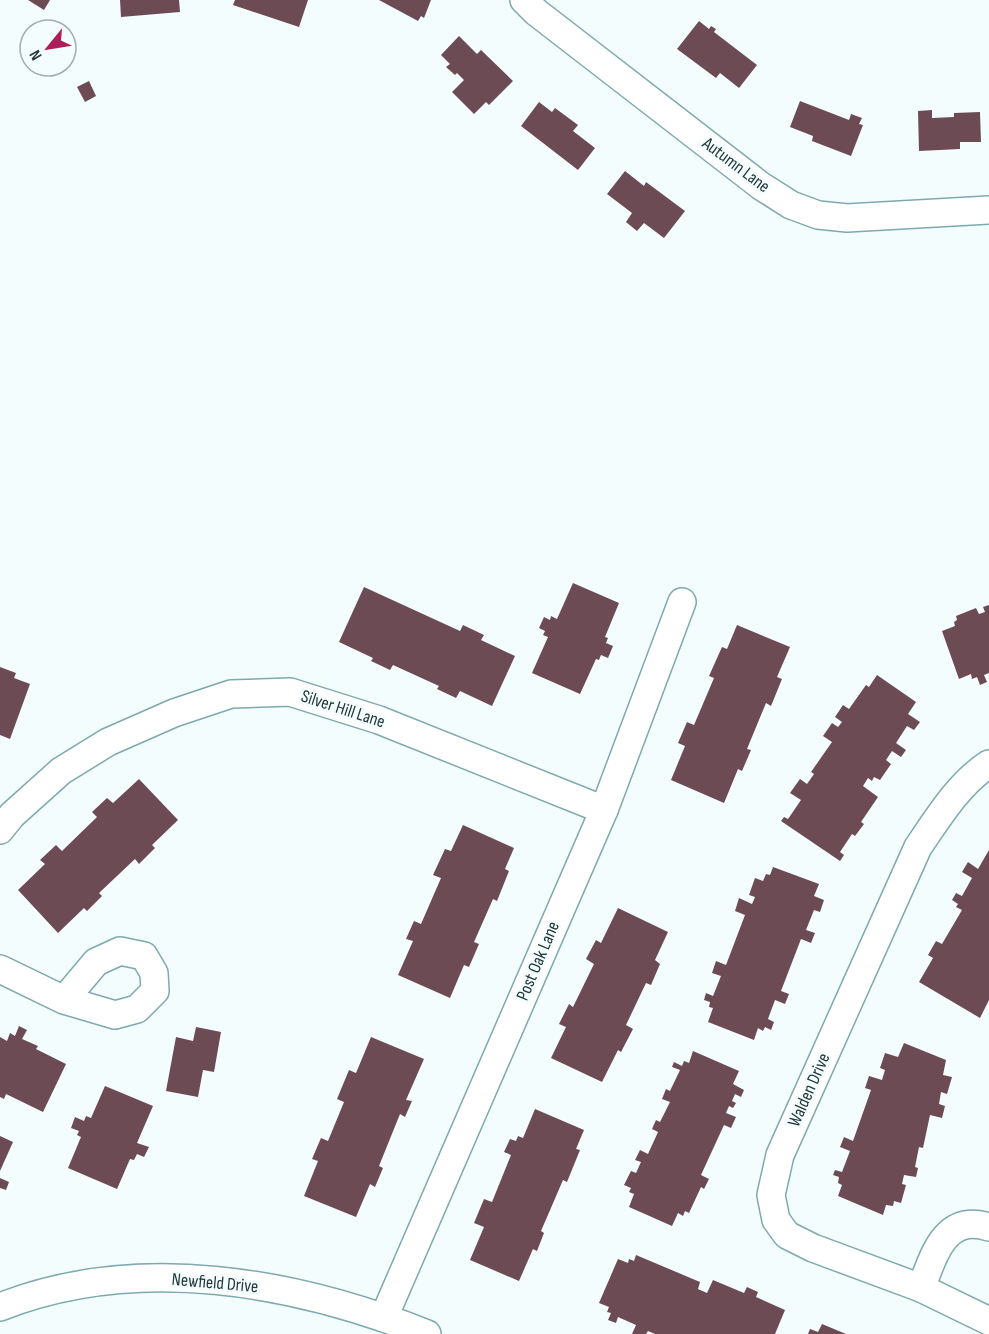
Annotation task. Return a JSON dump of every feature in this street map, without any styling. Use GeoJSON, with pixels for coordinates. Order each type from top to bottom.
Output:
{"type":"FeatureCollection","features":[{"type":"Feature","properties":{"kind":"street","name":"Autumn Lane"},"geometry":{"type":"LineString","coordinates":[[524,0],[536,12],[752,179],[791,205],[818,215],[847,218],[989,210]]}},
{"type":"Feature","properties":{"kind":"street","name":"Post Oak Lane"},"geometry":{"type":"LineString","coordinates":[[384,1317],[604,810],[682,602]]}},
{"type":"Feature","properties":{"kind":"street","name":"Silver Hill Lane"},"geometry":{"type":"LineString","coordinates":[[4,818],[62,771],[108,742],[174,713],[231,694],[291,692],[379,720],[604,810]]}},
{"type":"Feature","properties":{"kind":"street","name":"Walden Drive"},"geometry":{"type":"LineString","coordinates":[[989,764],[978,771],[945,808],[918,847],[780,1155],[771,1195],[776,1220],[787,1235],[813,1248],[921,1288],[989,1321]]}},
{"type":"Feature","properties":{"kind":"street"},"geometry":{"type":"LineString","coordinates":[[0,969],[64,1000]]}},
{"type":"Feature","properties":{"kind":"street"},"geometry":{"type":"LineString","coordinates":[[921,1288],[940,1241],[951,1231],[966,1224],[989,1227]]}},
{"type":"Feature","properties":{"kind":"street","name":"Newfield Drive"},"geometry":{"type":"LineString","coordinates":[[0,1307],[61,1287],[141,1279],[199,1279],[245,1284],[339,1303],[427,1334]]}},
{"type":"Feature","properties":{"kind":"building"},"geometry":{"type":"Polygon","coordinates":[[[28,0],[50,0],[44,10],[28,0]]]}},
{"type":"Feature","properties":{"kind":"building"},"geometry":{"type":"Polygon","coordinates":[[[120,0],[179,0],[180,12],[121,17],[120,0]]]}},
{"type":"Feature","properties":{"kind":"building"},"geometry":{"type":"Polygon","coordinates":[[[235,0],[308,0],[299,27],[233,5],[235,0]]]}},
{"type":"Feature","properties":{"kind":"building"},"geometry":{"type":"Polygon","coordinates":[[[379,0],[431,0],[424,18],[421,16],[418,21],[379,0]]]}},
{"type":"Feature","properties":{"kind":"building"},"geometry":{"type":"Polygon","coordinates":[[[699,21],[709,29],[711,26],[716,29],[714,32],[757,65],[739,88],[720,73],[716,78],[677,49],[699,21]]]}},
{"type":"Feature","properties":{"kind":"building"},"geometry":{"type":"Polygon","coordinates":[[[459,36],[477,54],[481,50],[513,81],[489,105],[486,102],[474,114],[452,92],[464,80],[446,67],[450,64],[441,55],[459,36]]]}},
{"type":"Feature","properties":{"kind":"building"},"geometry":{"type":"Polygon","coordinates":[[[89,81],[96,96],[85,102],[77,87],[89,81]]]}},
{"type":"Feature","properties":{"kind":"building"},"geometry":{"type":"Polygon","coordinates":[[[800,101],[849,120],[851,114],[862,118],[859,124],[863,125],[851,156],[812,141],[813,136],[790,127],[800,101]]]}},
{"type":"Feature","properties":{"kind":"building"},"geometry":{"type":"Polygon","coordinates":[[[539,102],[552,112],[555,108],[578,125],[573,131],[595,148],[578,170],[521,126],[539,102]]]}},
{"type":"Feature","properties":{"kind":"building"},"geometry":{"type":"Polygon","coordinates":[[[932,110],[932,118],[954,117],[954,113],[980,112],[981,142],[960,142],[960,149],[919,151],[918,111],[932,110]]]}},
{"type":"Feature","properties":{"kind":"building"},"geometry":{"type":"Polygon","coordinates":[[[625,171],[644,186],[646,182],[685,211],[664,238],[644,223],[637,231],[626,222],[632,213],[607,194],[625,171]]]}},
{"type":"Feature","properties":{"kind":"building"},"geometry":{"type":"Polygon","coordinates":[[[573,583],[619,603],[605,637],[608,638],[606,643],[613,646],[608,658],[601,655],[599,660],[596,659],[580,694],[532,673],[548,637],[543,635],[545,631],[539,628],[544,617],[550,620],[551,616],[557,619],[573,583]]]}},
{"type":"Feature","properties":{"kind":"building"},"geometry":{"type":"Polygon","coordinates":[[[364,587],[460,631],[463,625],[484,635],[481,640],[515,656],[492,706],[460,691],[456,698],[437,689],[439,686],[393,665],[390,670],[371,661],[373,658],[339,642],[364,587]]]}},
{"type":"Feature","properties":{"kind":"building"},"geometry":{"type":"Polygon","coordinates":[[[989,605],[989,673],[984,675],[987,682],[980,685],[977,677],[972,679],[971,674],[959,679],[942,631],[955,626],[956,616],[976,608],[979,614],[985,612],[983,607],[989,605]]]}},
{"type":"Feature","properties":{"kind":"building"},"geometry":{"type":"Polygon","coordinates":[[[737,625],[790,647],[777,677],[782,679],[771,706],[766,703],[747,749],[751,750],[742,771],[738,769],[724,803],[671,780],[685,746],[678,743],[687,722],[694,725],[714,678],[709,676],[722,647],[727,649],[737,625]]]}},
{"type":"Feature","properties":{"kind":"building"},"geometry":{"type":"Polygon","coordinates":[[[0,667],[16,673],[14,678],[30,684],[10,739],[0,735],[0,667]]]}},
{"type":"Feature","properties":{"kind":"building"},"geometry":{"type":"Polygon","coordinates":[[[877,675],[916,702],[908,714],[920,722],[914,730],[907,726],[896,743],[906,750],[901,757],[892,751],[886,760],[891,764],[880,780],[874,777],[872,781],[868,778],[863,786],[878,797],[861,822],[864,824],[855,836],[852,834],[840,852],[844,855],[840,861],[781,821],[784,817],[788,819],[801,800],[790,793],[800,779],[807,784],[814,774],[811,772],[832,742],[823,736],[832,723],[838,727],[842,722],[835,717],[843,705],[849,709],[866,685],[869,687],[877,675]]]}},
{"type":"Feature","properties":{"kind":"building"},"geometry":{"type":"Polygon","coordinates":[[[139,779],[178,820],[152,845],[155,848],[139,864],[135,859],[99,893],[102,896],[87,911],[84,908],[58,933],[18,890],[45,864],[40,860],[56,845],[62,851],[97,817],[92,812],[107,798],[113,803],[139,779]]]}},
{"type":"Feature","properties":{"kind":"building"},"geometry":{"type":"Polygon","coordinates":[[[463,825],[514,848],[505,869],[509,871],[497,901],[493,899],[474,942],[479,944],[469,967],[464,965],[450,998],[398,975],[413,941],[406,939],[414,921],[421,924],[441,878],[433,875],[445,849],[451,851],[463,825]]]}},
{"type":"Feature","properties":{"kind":"building"},"geometry":{"type":"Polygon","coordinates":[[[989,850],[989,1000],[980,1018],[919,982],[933,958],[928,955],[936,941],[942,944],[962,910],[956,907],[958,904],[952,900],[956,893],[962,896],[972,878],[962,872],[968,862],[978,869],[989,850]]]}},
{"type":"Feature","properties":{"kind":"building"},"geometry":{"type":"Polygon","coordinates":[[[773,867],[819,884],[814,896],[824,900],[820,912],[814,910],[806,930],[815,933],[811,943],[801,939],[781,991],[789,994],[785,1004],[775,1000],[768,1019],[774,1022],[771,1030],[765,1027],[763,1031],[758,1028],[754,1040],[708,1022],[713,1008],[709,1007],[710,1002],[704,1000],[706,993],[713,996],[721,976],[712,973],[716,961],[726,965],[745,915],[735,911],[739,898],[752,904],[755,897],[749,895],[755,878],[763,881],[766,874],[770,875],[773,867]]]}},
{"type":"Feature","properties":{"kind":"building"},"geometry":{"type":"Polygon","coordinates":[[[618,908],[668,932],[655,960],[660,964],[651,985],[646,983],[626,1025],[633,1029],[621,1052],[618,1050],[602,1082],[551,1058],[566,1027],[559,1024],[569,1004],[573,1007],[594,964],[586,959],[596,940],[601,943],[618,908]]]}},
{"type":"Feature","properties":{"kind":"building"},"geometry":{"type":"Polygon","coordinates":[[[19,1026],[27,1030],[22,1039],[38,1046],[36,1049],[66,1064],[43,1112],[6,1094],[4,1099],[0,1097],[0,1037],[7,1041],[10,1033],[15,1036],[19,1026]]]}},
{"type":"Feature","properties":{"kind":"building"},"geometry":{"type":"Polygon","coordinates":[[[196,1027],[221,1032],[214,1072],[203,1070],[198,1097],[166,1091],[176,1037],[193,1041],[196,1027]]]}},
{"type":"Feature","properties":{"kind":"building"},"geometry":{"type":"Polygon","coordinates":[[[371,1037],[424,1059],[406,1100],[412,1101],[405,1117],[400,1114],[379,1166],[383,1168],[375,1187],[370,1184],[356,1217],[304,1196],[318,1161],[312,1159],[321,1138],[328,1141],[344,1102],[337,1099],[349,1070],[356,1073],[371,1037]]]}},
{"type":"Feature","properties":{"kind":"building"},"geometry":{"type":"Polygon","coordinates":[[[904,1043],[946,1060],[943,1075],[952,1077],[947,1094],[941,1092],[939,1104],[945,1106],[942,1118],[930,1115],[923,1148],[919,1147],[915,1167],[918,1168],[916,1177],[904,1175],[902,1184],[906,1185],[901,1203],[894,1201],[893,1206],[886,1205],[883,1215],[838,1196],[842,1185],[838,1183],[839,1177],[833,1175],[835,1170],[842,1172],[850,1151],[840,1147],[844,1137],[853,1141],[871,1090],[865,1088],[869,1076],[882,1080],[885,1070],[880,1068],[885,1053],[898,1057],[904,1043]]]}},
{"type":"Feature","properties":{"kind":"building"},"geometry":{"type":"Polygon","coordinates":[[[693,1051],[739,1071],[733,1084],[744,1090],[741,1097],[735,1094],[732,1101],[736,1103],[733,1108],[729,1106],[726,1113],[736,1117],[731,1128],[724,1125],[701,1175],[709,1179],[704,1189],[701,1187],[689,1213],[685,1211],[683,1216],[678,1213],[672,1226],[629,1207],[634,1194],[629,1192],[631,1188],[624,1185],[631,1171],[636,1173],[641,1162],[635,1160],[640,1150],[648,1154],[658,1132],[652,1129],[656,1120],[660,1122],[670,1102],[662,1099],[666,1089],[670,1091],[680,1070],[672,1067],[674,1062],[682,1066],[684,1061],[689,1063],[693,1051]]]}},
{"type":"Feature","properties":{"kind":"building"},"geometry":{"type":"Polygon","coordinates":[[[105,1086],[153,1106],[137,1143],[149,1147],[144,1157],[137,1154],[134,1160],[130,1159],[117,1189],[68,1168],[81,1137],[77,1135],[79,1131],[71,1128],[75,1117],[84,1121],[86,1116],[91,1118],[105,1086]]]}},
{"type":"Feature","properties":{"kind":"building"},"geometry":{"type":"Polygon","coordinates":[[[535,1109],[584,1130],[576,1149],[580,1150],[567,1182],[563,1180],[541,1231],[544,1233],[537,1251],[533,1249],[519,1281],[470,1260],[484,1227],[474,1223],[484,1199],[492,1202],[511,1155],[504,1152],[510,1139],[516,1141],[518,1136],[523,1138],[535,1109]]]}},
{"type":"Feature","properties":{"kind":"building"},"geometry":{"type":"Polygon","coordinates":[[[0,1136],[13,1142],[0,1171],[0,1136]]]}},
{"type":"Feature","properties":{"kind":"building"},"geometry":{"type":"Polygon","coordinates":[[[0,1178],[9,1182],[6,1190],[0,1188],[0,1178]]]}},
{"type":"Feature","properties":{"kind":"building"},"geometry":{"type":"Polygon","coordinates":[[[636,1255],[700,1282],[698,1289],[707,1293],[713,1280],[744,1293],[747,1287],[758,1292],[756,1297],[785,1310],[775,1334],[655,1334],[648,1331],[646,1334],[632,1334],[636,1325],[618,1317],[616,1323],[608,1320],[611,1313],[607,1312],[609,1307],[599,1303],[618,1259],[628,1263],[629,1259],[634,1261],[636,1255]]]}},
{"type":"Feature","properties":{"kind":"building"},"geometry":{"type":"Polygon","coordinates":[[[822,1324],[846,1334],[808,1334],[810,1329],[818,1332],[822,1324]]]}}]}
